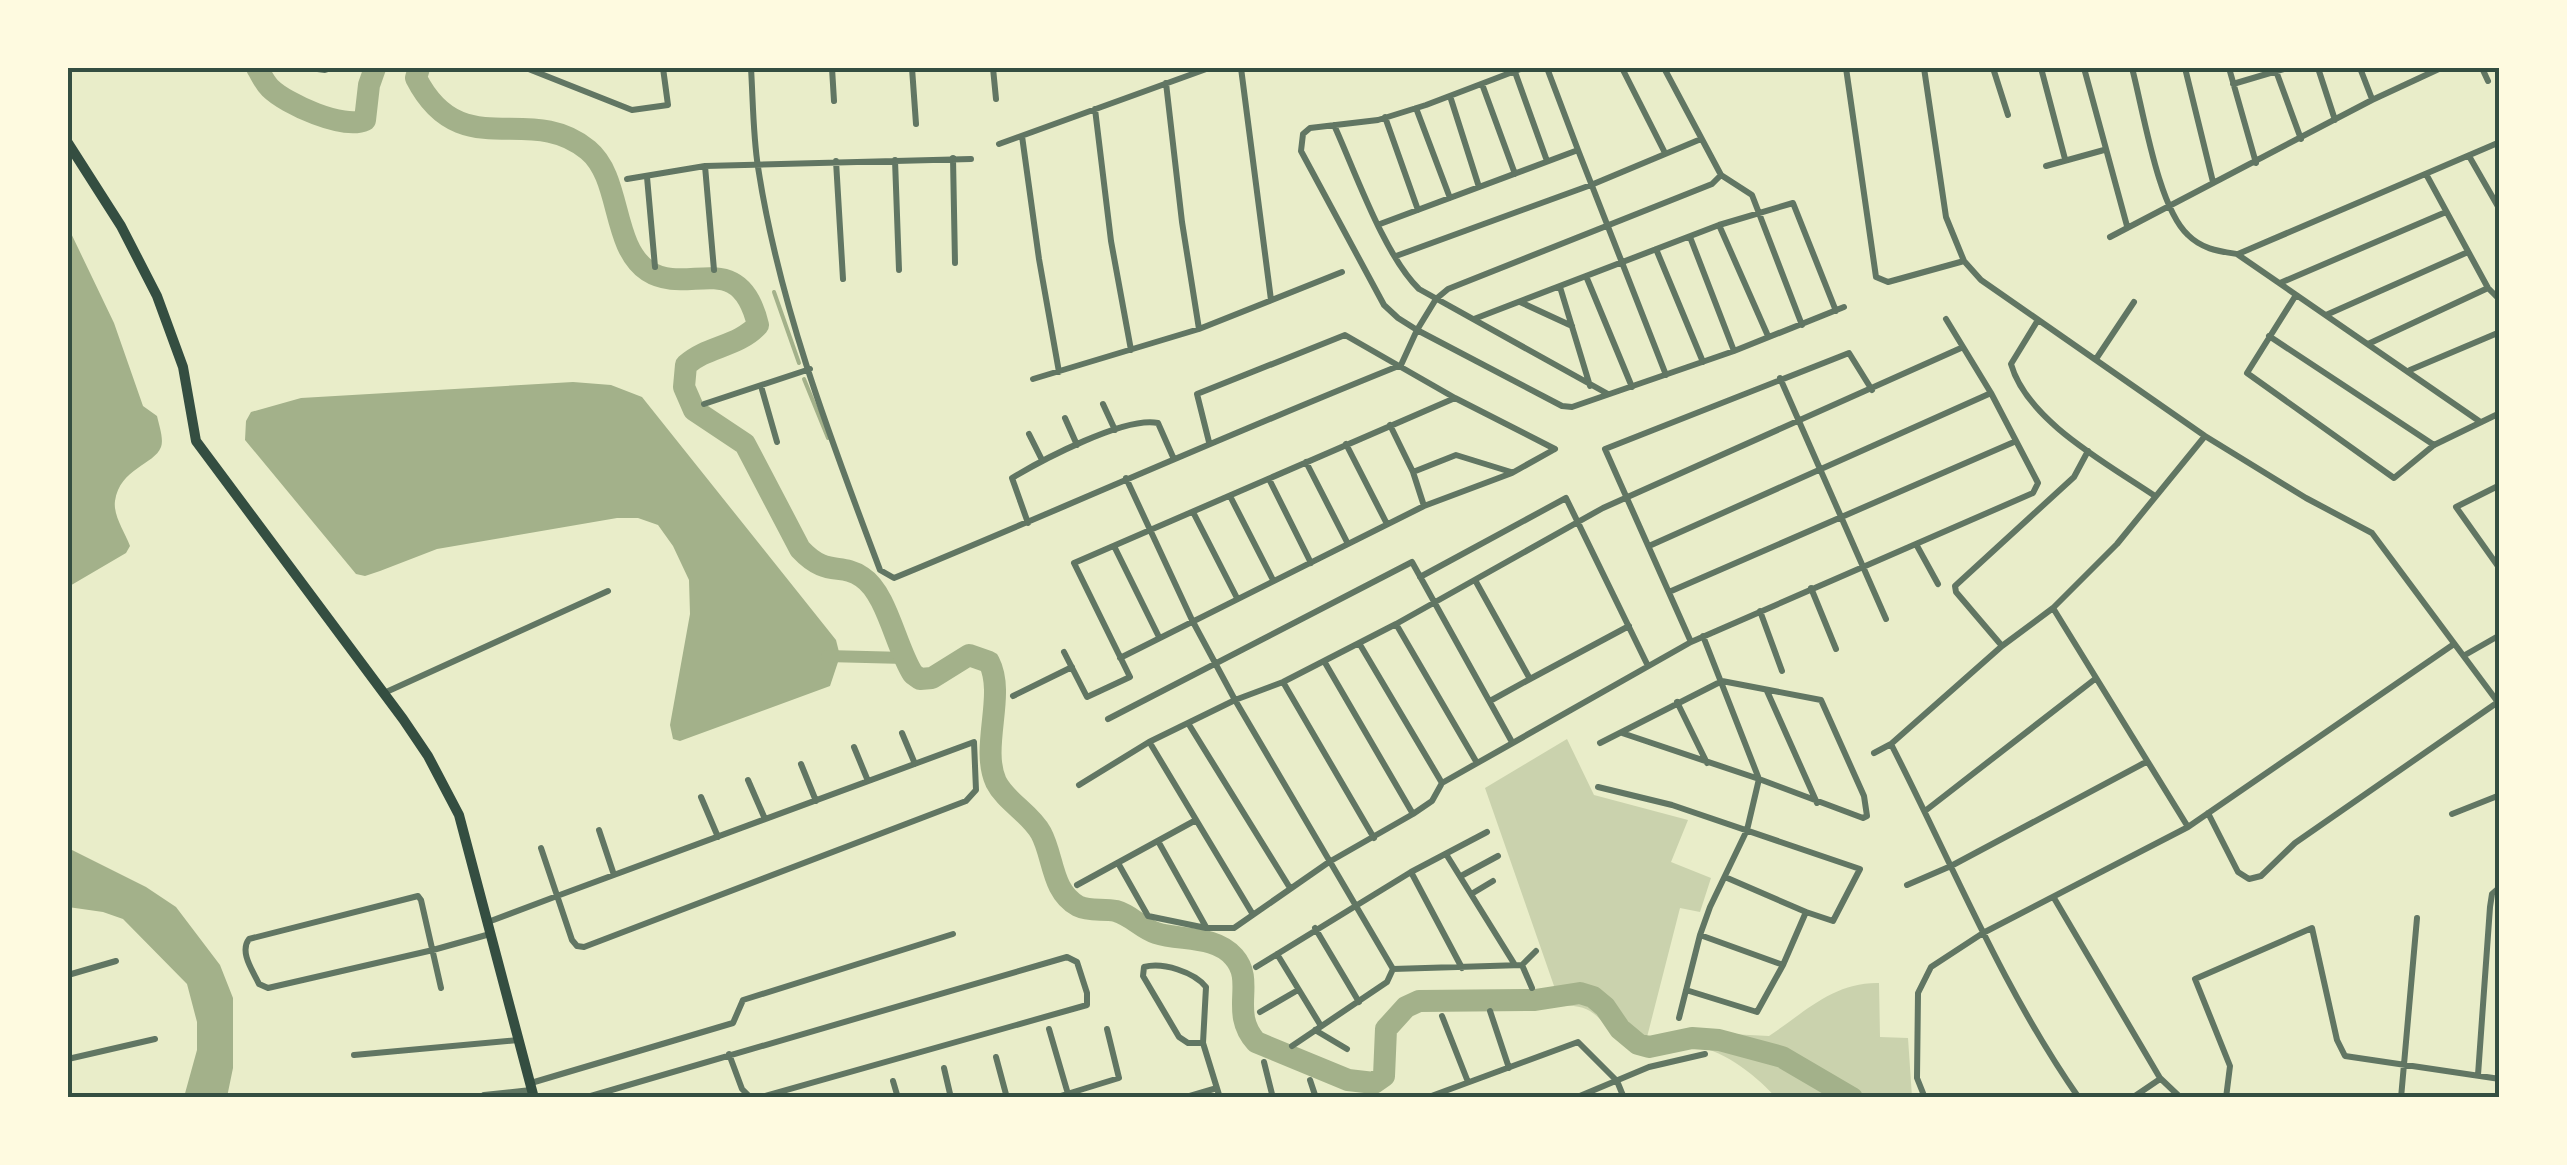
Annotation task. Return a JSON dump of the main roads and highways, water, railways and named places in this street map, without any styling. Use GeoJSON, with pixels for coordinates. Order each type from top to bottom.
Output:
{"type":"FeatureCollection","features":[{"type":"Feature","properties":{"kind":"main road"},"geometry":{"type":"LineString","coordinates":[[68,142],[121,226],[157,296],[183,366],[196,442],[384,692],[428,756],[459,815],[532,1090]]}},
{"type":"Feature","properties":{"kind":"waterway"},"geometry":{"type":"LineString","coordinates":[[257,68],[270,88],[289,101],[316,114],[356,122],[365,120],[375,68]]}},
{"type":"Feature","properties":{"kind":"waterway"},"geometry":{"type":"LineString","coordinates":[[419,68],[416,78],[434,104],[454,119],[475,127],[543,130],[566,136],[588,150],[607,177],[628,245],[648,271],[663,278],[725,280],[738,287],[749,301],[758,325],[741,338],[686,365],[684,387],[694,410],[745,444],[800,549],[818,564],[854,573],[871,585],[913,674],[920,679],[932,678],[969,655],[989,662],[995,690],[991,753],[996,782],[1041,833],[1063,892],[1083,908],[1116,911],[1156,933],[1208,942],[1226,950],[1240,967],[1244,1020],[1256,1042],[1348,1080],[1374,1083],[1384,1076],[1386,1029],[1406,1007],[1419,1001],[1535,1000],[1580,993],[1605,1007],[1620,1029],[1638,1044],[1649,1047],[1692,1038],[1719,1040],[1782,1057],[1852,1098]]}},
{"type":"Feature","properties":{"kind":"waterway"},"geometry":{"type":"LineString","coordinates":[[774,292],[799,363]]}},
{"type":"Feature","properties":{"kind":"waterway"},"geometry":{"type":"LineString","coordinates":[[804,379],[828,438]]}},
{"type":"Feature","properties":{"kind":"waterway"},"geometry":{"type":"LineString","coordinates":[[827,656],[905,658]]}}]}
